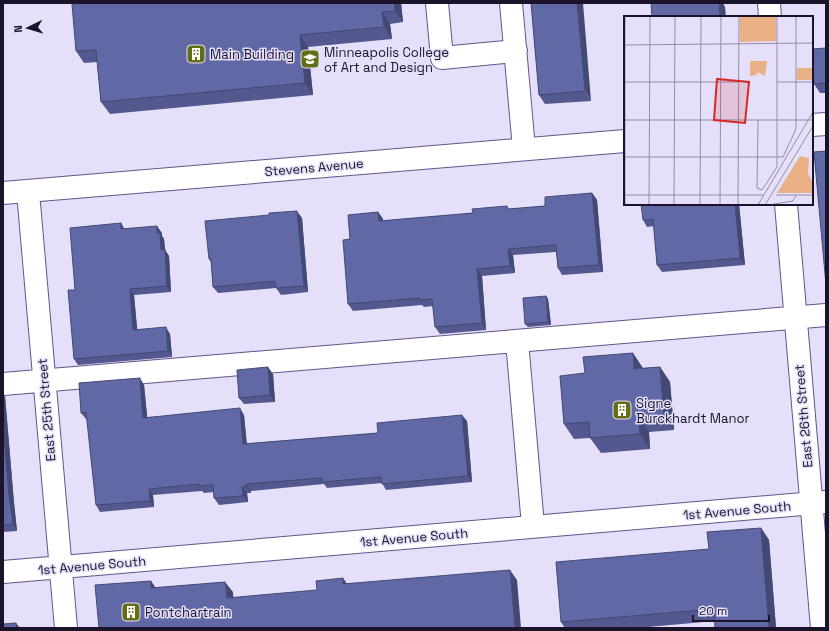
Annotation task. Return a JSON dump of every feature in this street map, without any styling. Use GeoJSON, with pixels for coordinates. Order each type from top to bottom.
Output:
{"type":"FeatureCollection","features":[{"type":"Feature","properties":{"kind":"street"},"geometry":{"type":"LineString","coordinates":[[437,3],[442,58],[516,51]]}},
{"type":"Feature","properties":{"kind":"street"},"geometry":{"type":"LineString","coordinates":[[511,3],[524,149]]}},
{"type":"Feature","properties":{"kind":"street"},"geometry":{"type":"LineString","coordinates":[[769,3],[770,16]]}},
{"type":"Feature","properties":{"kind":"street"},"geometry":{"type":"LineString","coordinates":[[813,125],[826,124]]}},
{"type":"Feature","properties":{"kind":"street","name":"Stevens Avenue"},"geometry":{"type":"LineString","coordinates":[[3,193],[624,141]]}},
{"type":"Feature","properties":{"kind":"street","name":"East 25th Street"},"geometry":{"type":"LineString","coordinates":[[28,192],[66,628]]}},
{"type":"Feature","properties":{"kind":"street","name":"East 26th Street"},"geometry":{"type":"LineString","coordinates":[[786,205],[795,318],[818,503],[822,628]]}},
{"type":"Feature","properties":{"kind":"street"},"geometry":{"type":"LineString","coordinates":[[3,384],[826,315]]}},
{"type":"Feature","properties":{"kind":"street"},"geometry":{"type":"LineString","coordinates":[[517,341],[533,526]]}},
{"type":"Feature","properties":{"kind":"street","name":"1st Avenue South"},"geometry":{"type":"LineString","coordinates":[[3,572],[818,503]]}},
{"type":"Feature","properties":{"kind":"building","name":"Main Building"},"geometry":{"type":"Polygon","coordinates":[[[394,3],[395,11],[382,12],[384,27],[300,35],[305,83],[101,102],[96,50],[76,51],[72,4],[394,3]]]}},
{"type":"Feature","properties":{"kind":"building"},"geometry":{"type":"Polygon","coordinates":[[[531,3],[577,3],[585,91],[539,95],[531,3]]]}},
{"type":"Feature","properties":{"kind":"building"},"geometry":{"type":"Polygon","coordinates":[[[651,3],[719,3],[720,16],[652,16],[651,3]]]}},
{"type":"Feature","properties":{"kind":"building"},"geometry":{"type":"Polygon","coordinates":[[[826,48],[826,83],[814,84],[813,49],[826,48]]]}},
{"type":"Feature","properties":{"kind":"building"},"geometry":{"type":"Polygon","coordinates":[[[826,151],[826,285],[814,152],[826,151]]]}},
{"type":"Feature","properties":{"kind":"building"},"geometry":{"type":"Polygon","coordinates":[[[592,193],[599,265],[558,268],[556,245],[508,249],[510,266],[477,269],[482,323],[435,327],[432,299],[419,300],[419,298],[348,304],[343,240],[350,239],[348,215],[378,212],[379,221],[473,213],[472,209],[507,206],[508,209],[545,206],[545,197],[592,193]]]}},
{"type":"Feature","properties":{"kind":"building"},"geometry":{"type":"Polygon","coordinates":[[[641,205],[735,205],[740,258],[657,265],[653,219],[643,220],[641,205]]]}},
{"type":"Feature","properties":{"kind":"building"},"geometry":{"type":"Polygon","coordinates":[[[297,211],[304,286],[276,288],[275,281],[213,287],[211,259],[209,259],[205,221],[297,211]]]}},
{"type":"Feature","properties":{"kind":"building"},"geometry":{"type":"Polygon","coordinates":[[[121,223],[121,229],[157,226],[157,233],[160,233],[161,250],[165,249],[167,286],[130,289],[133,330],[166,327],[168,351],[74,359],[68,290],[75,290],[70,228],[121,223]]]}},
{"type":"Feature","properties":{"kind":"building"},"geometry":{"type":"Polygon","coordinates":[[[546,296],[548,322],[525,324],[523,298],[546,296]]]}},
{"type":"Feature","properties":{"kind":"building","name":"Signe Burckhardt Manor"},"geometry":{"type":"Polygon","coordinates":[[[633,353],[634,369],[660,367],[664,415],[638,417],[640,434],[590,438],[589,422],[564,424],[560,376],[585,373],[583,357],[633,353]]]}},
{"type":"Feature","properties":{"kind":"building"},"geometry":{"type":"Polygon","coordinates":[[[268,367],[270,395],[239,398],[237,370],[268,367]]]}},
{"type":"Feature","properties":{"kind":"building"},"geometry":{"type":"Polygon","coordinates":[[[140,378],[143,418],[240,408],[243,444],[378,433],[377,423],[462,415],[468,476],[382,484],[381,477],[322,482],[322,478],[246,484],[246,486],[242,487],[243,496],[214,498],[213,485],[199,486],[199,484],[149,489],[150,501],[96,505],[86,412],[81,413],[79,383],[140,378]]]}},
{"type":"Feature","properties":{"kind":"building"},"geometry":{"type":"Polygon","coordinates":[[[3,424],[13,524],[3,525],[3,424]]]}},
{"type":"Feature","properties":{"kind":"building"},"geometry":{"type":"Polygon","coordinates":[[[761,528],[769,628],[715,628],[714,609],[561,622],[556,562],[709,549],[707,532],[761,528]]]}},
{"type":"Feature","properties":{"kind":"building"},"geometry":{"type":"Polygon","coordinates":[[[510,570],[515,628],[99,628],[95,585],[151,581],[151,588],[225,582],[227,598],[317,590],[316,581],[343,578],[343,584],[510,570]]]}},
{"type":"Feature","properties":{"kind":"building"},"geometry":{"type":"Polygon","coordinates":[[[16,623],[17,628],[3,628],[3,624],[16,623]]]}},
{"type":"Feature","properties":{"kind":"place","name":"Main Building"},"geometry":{"type":"Point","coordinates":[196,54]}},
{"type":"Feature","properties":{"kind":"place","name":"Minneapolis College of Art and Design"},"geometry":{"type":"Point","coordinates":[310,59]}},
{"type":"Feature","properties":{"kind":"place","name":"Signe Burckhardt Manor"},"geometry":{"type":"Point","coordinates":[622,410]}},
{"type":"Feature","properties":{"kind":"place","name":"Pontchartrain"},"geometry":{"type":"Point","coordinates":[131,612]}}]}
